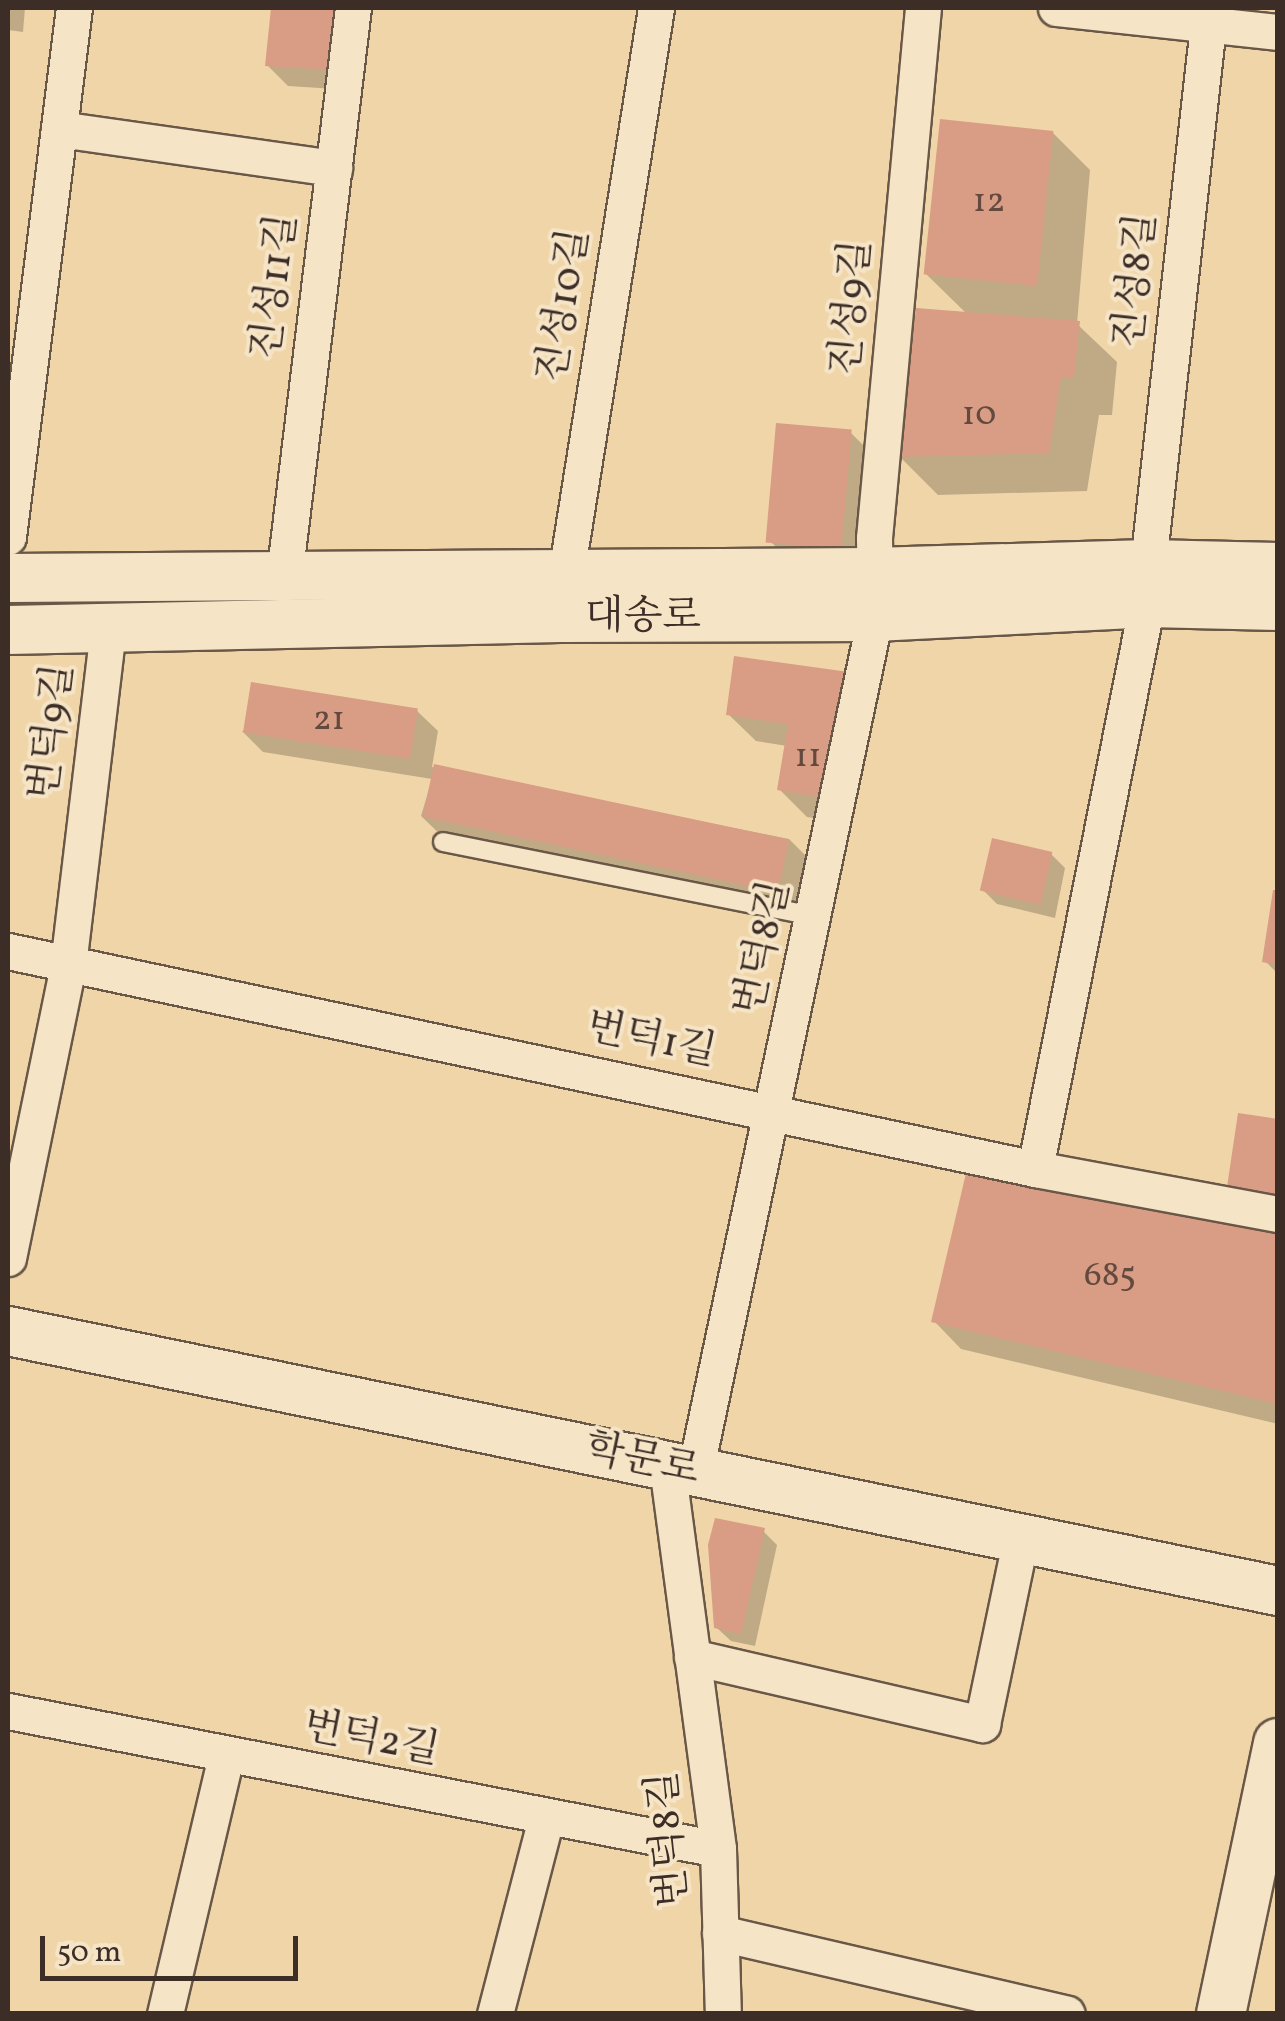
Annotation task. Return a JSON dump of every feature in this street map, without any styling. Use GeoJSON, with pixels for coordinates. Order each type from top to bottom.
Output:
{"type":"FeatureCollection","features":[{"type":"Feature","properties":{"kind":"main road","name":"대송로"},"geometry":{"type":"LineString","coordinates":[[8,578],[284,578],[562,596],[874,595],[1148,583],[1278,567]]}},
{"type":"Feature","properties":{"kind":"main road","name":"대송로"},"geometry":{"type":"LineString","coordinates":[[1148,583],[1278,606]]}},
{"type":"Feature","properties":{"kind":"main road","name":"대송로"},"geometry":{"type":"LineString","coordinates":[[8,630],[108,630],[562,596]]}},
{"type":"Feature","properties":{"kind":"main road","name":"학문로"},"geometry":{"type":"LineString","coordinates":[[8,1330],[1278,1591]]}},
{"type":"Feature","properties":{"kind":"main road"},"geometry":{"type":"LineString","coordinates":[[1222,2014],[1264,1871],[1278,1743]]}},
{"type":"Feature","properties":{"kind":"street"},"geometry":{"type":"LineString","coordinates":[[8,537],[74,8]]}},
{"type":"Feature","properties":{"kind":"street","name":"진성11길"},"geometry":{"type":"LineString","coordinates":[[284,578],[353,8]]}},
{"type":"Feature","properties":{"kind":"street","name":"진성10길"},"geometry":{"type":"LineString","coordinates":[[562,596],[656,8]]}},
{"type":"Feature","properties":{"kind":"street","name":"진성9길"},"geometry":{"type":"LineString","coordinates":[[874,595],[923,8]]}},
{"type":"Feature","properties":{"kind":"street"},"geometry":{"type":"LineString","coordinates":[[1056,8],[1209,16],[1278,32]]}},
{"type":"Feature","properties":{"kind":"street","name":"진성8길"},"geometry":{"type":"LineString","coordinates":[[1035,1169],[1148,583],[1209,16]]}},
{"type":"Feature","properties":{"kind":"street"},"geometry":{"type":"LineString","coordinates":[[58,129],[334,168]]}},
{"type":"Feature","properties":{"kind":"street","name":"번덕8길"},"geometry":{"type":"LineString","coordinates":[[723,2014],[718,1849],[692,1657],[681,1469],[772,1110],[814,916],[874,595]]}},
{"type":"Feature","properties":{"kind":"street","name":"번덕9길"},"geometry":{"type":"LineString","coordinates":[[8,1258],[68,964],[108,630]]}},
{"type":"Feature","properties":{"kind":"street","name":"번덕1길"},"geometry":{"type":"LineString","coordinates":[[8,951],[772,1110],[1035,1169],[1278,1214]]}},
{"type":"Feature","properties":{"kind":"street"},"geometry":{"type":"LineString","coordinates":[[692,1657],[982,1724],[1021,1538]]}},
{"type":"Feature","properties":{"kind":"street","name":"번덕2길"},"geometry":{"type":"LineString","coordinates":[[8,1712],[718,1849]]}},
{"type":"Feature","properties":{"kind":"street"},"geometry":{"type":"LineString","coordinates":[[166,2014],[226,1755]]}},
{"type":"Feature","properties":{"kind":"street"},"geometry":{"type":"LineString","coordinates":[[494,2014],[546,1818]]}},
{"type":"Feature","properties":{"kind":"street"},"geometry":{"type":"LineString","coordinates":[[720,1932],[1048,2011]]}},
{"type":"Feature","properties":{"kind":"lane"},"geometry":{"type":"LineString","coordinates":[[443,842],[814,916]]}},
{"type":"Feature","properties":{"kind":"building"},"geometry":{"type":"Polygon","coordinates":[[[271,8],[338,8],[331,70],[265,66],[271,8]]]}},
{"type":"Feature","properties":{"kind":"building"},"geometry":{"type":"Polygon","coordinates":[[[940,119],[1053,131],[1037,286],[924,274],[940,119]]]}},
{"type":"Feature","properties":{"kind":"building"},"geometry":{"type":"Polygon","coordinates":[[[916,308],[1080,321],[1074,377],[1061,377],[1049,453],[897,457],[916,308]]]}},
{"type":"Feature","properties":{"kind":"building"},"geometry":{"type":"Polygon","coordinates":[[[776,423],[852,430],[841,549],[766,543],[776,423]]]}},
{"type":"Feature","properties":{"kind":"building"},"geometry":{"type":"Polygon","coordinates":[[[734,656],[849,672],[825,798],[777,790],[788,724],[726,715],[734,656]]]}},
{"type":"Feature","properties":{"kind":"building"},"geometry":{"type":"Polygon","coordinates":[[[251,682],[418,708],[410,759],[243,732],[251,682]]]}},
{"type":"Feature","properties":{"kind":"building"},"geometry":{"type":"Polygon","coordinates":[[[434,764],[789,839],[778,892],[423,817],[434,764]]]}},
{"type":"Feature","properties":{"kind":"building"},"geometry":{"type":"Polygon","coordinates":[[[992,838],[1052,852],[1040,905],[980,891],[992,838]]]}},
{"type":"Feature","properties":{"kind":"building"},"geometry":{"type":"Polygon","coordinates":[[[1273,890],[1278,890],[1278,965],[1262,962],[1273,890]]]}},
{"type":"Feature","properties":{"kind":"building"},"geometry":{"type":"Polygon","coordinates":[[[1238,1113],[1278,1119],[1278,1195],[1227,1187],[1238,1113]]]}},
{"type":"Feature","properties":{"kind":"building"},"geometry":{"type":"Polygon","coordinates":[[[967,1169],[1278,1231],[1278,1404],[931,1322],[967,1169]]]}},
{"type":"Feature","properties":{"kind":"building"},"geometry":{"type":"Polygon","coordinates":[[[715,1518],[765,1528],[741,1634],[714,1628],[708,1545],[715,1518]]]}}]}
